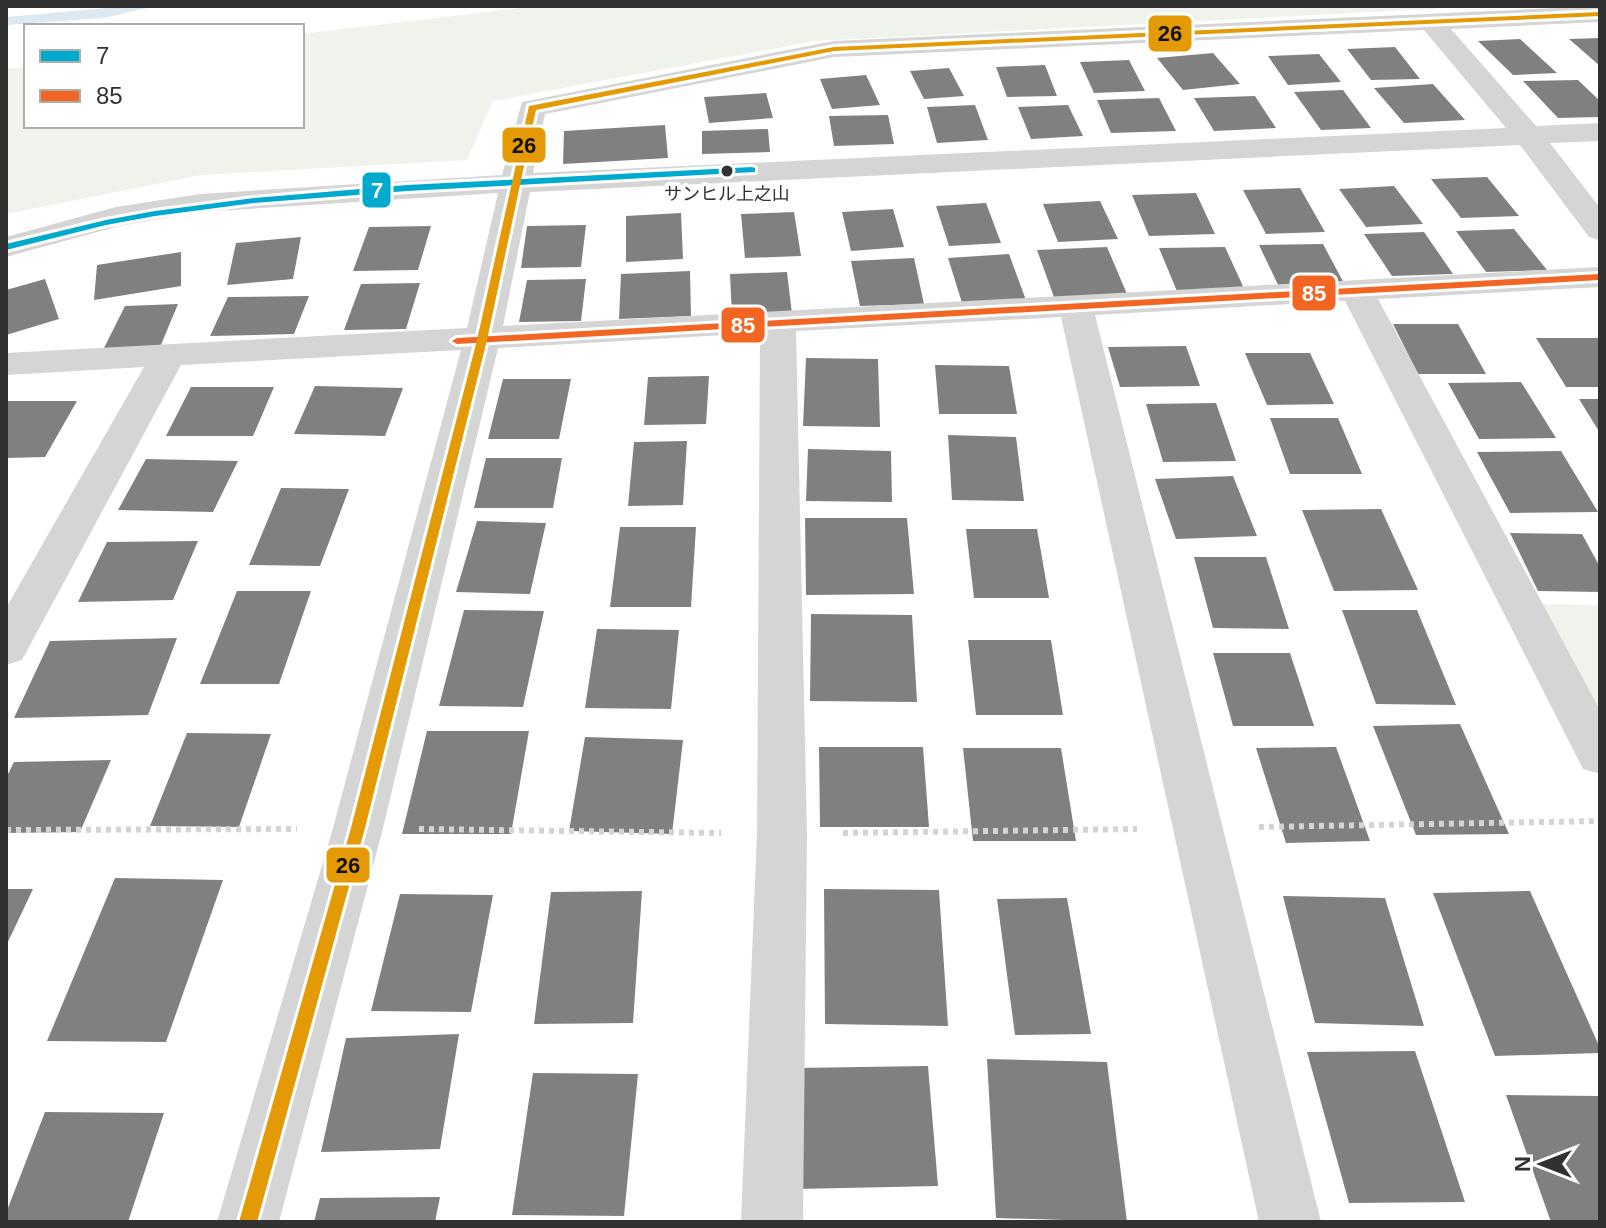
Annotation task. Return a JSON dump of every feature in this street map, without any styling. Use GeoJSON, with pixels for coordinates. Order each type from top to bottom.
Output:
{"type":"FeatureCollection","features":[{"type":"Feature","properties":{"kind":"street"},"geometry":{"type":"LineString","coordinates":[[248,1222],[358,828],[482,340],[513,181],[532,108],[834,49],[1600,14]]}},
{"type":"Feature","properties":{"kind":"street"},"geometry":{"type":"LineString","coordinates":[[1431,22],[1529,136],[1600,230]]}},
{"type":"Feature","properties":{"kind":"street"},"geometry":{"type":"LineString","coordinates":[[6,247],[116,217],[200,203],[513,181],[1600,132]]}},
{"type":"Feature","properties":{"kind":"street"},"geometry":{"type":"LineString","coordinates":[[6,364],[1600,277]]}},
{"type":"Feature","properties":{"kind":"street"},"geometry":{"type":"LineString","coordinates":[[1357,292],[1600,755]]}},
{"type":"Feature","properties":{"kind":"street"},"geometry":{"type":"LineString","coordinates":[[1076,308],[1290,1222]]}},
{"type":"Feature","properties":{"kind":"street"},"geometry":{"type":"LineString","coordinates":[[772,1222],[782,834],[778,324]]}},
{"type":"Feature","properties":{"kind":"street"},"geometry":{"type":"LineString","coordinates":[[6,648],[169,355]]}},
{"type":"Feature","properties":{"kind":"shaded area"},"geometry":{"type":"Polygon","coordinates":[[[538,6],[1487,6],[815,41],[493,101],[467,160],[201,175],[6,214],[6,69],[24,67],[24,128],[304,128],[304,34],[538,6]]]}},
{"type":"Feature","properties":{"kind":"shaded area"},"geometry":{"type":"Polygon","coordinates":[[[1528,604],[1600,605],[1600,750],[1528,604]]]}},
{"type":"Feature","properties":{"kind":"building"},"geometry":{"type":"Polygon","coordinates":[[[1600,38],[1600,66],[1569,39],[1600,38]]]}},
{"type":"Feature","properties":{"kind":"building"},"geometry":{"type":"Polygon","coordinates":[[[1520,39],[1557,73],[1513,75],[1478,41],[1520,39]]]}},
{"type":"Feature","properties":{"kind":"building"},"geometry":{"type":"Polygon","coordinates":[[[1395,47],[1420,79],[1371,80],[1347,49],[1395,47]]]}},
{"type":"Feature","properties":{"kind":"building"},"geometry":{"type":"Polygon","coordinates":[[[1213,53],[1240,84],[1183,90],[1157,58],[1213,53]]]}},
{"type":"Feature","properties":{"kind":"building"},"geometry":{"type":"Polygon","coordinates":[[[1319,54],[1341,82],[1288,85],[1268,56],[1319,54]]]}},
{"type":"Feature","properties":{"kind":"building"},"geometry":{"type":"Polygon","coordinates":[[[1129,60],[1145,91],[1094,93],[1080,62],[1129,60]]]}},
{"type":"Feature","properties":{"kind":"building"},"geometry":{"type":"Polygon","coordinates":[[[1045,65],[1057,96],[1007,97],[996,67],[1045,65]]]}},
{"type":"Feature","properties":{"kind":"building"},"geometry":{"type":"Polygon","coordinates":[[[949,68],[964,96],[924,99],[910,71],[949,68]]]}},
{"type":"Feature","properties":{"kind":"building"},"geometry":{"type":"Polygon","coordinates":[[[866,75],[880,105],[832,109],[820,79],[866,75]]]}},
{"type":"Feature","properties":{"kind":"building"},"geometry":{"type":"Polygon","coordinates":[[[1578,80],[1600,101],[1600,117],[1558,118],[1523,81],[1578,80]]]}},
{"type":"Feature","properties":{"kind":"building"},"geometry":{"type":"Polygon","coordinates":[[[1433,84],[1465,120],[1404,123],[1374,88],[1433,84]]]}},
{"type":"Feature","properties":{"kind":"building"},"geometry":{"type":"Polygon","coordinates":[[[1343,90],[1371,128],[1321,130],[1294,92],[1343,90]]]}},
{"type":"Feature","properties":{"kind":"building"},"geometry":{"type":"Polygon","coordinates":[[[766,93],[773,118],[709,123],[704,97],[766,93]]]}},
{"type":"Feature","properties":{"kind":"building"},"geometry":{"type":"Polygon","coordinates":[[[1255,96],[1276,128],[1214,131],[1194,98],[1255,96]]]}},
{"type":"Feature","properties":{"kind":"building"},"geometry":{"type":"Polygon","coordinates":[[[1159,98],[1176,131],[1111,133],[1097,100],[1159,98]]]}},
{"type":"Feature","properties":{"kind":"building"},"geometry":{"type":"Polygon","coordinates":[[[975,105],[988,140],[937,143],[927,107],[975,105]]]}},
{"type":"Feature","properties":{"kind":"building"},"geometry":{"type":"Polygon","coordinates":[[[1068,105],[1083,136],[1031,139],[1018,107],[1068,105]]]}},
{"type":"Feature","properties":{"kind":"building"},"geometry":{"type":"Polygon","coordinates":[[[888,115],[894,144],[834,146],[829,116],[888,115]]]}},
{"type":"Feature","properties":{"kind":"building"},"geometry":{"type":"Polygon","coordinates":[[[665,125],[668,158],[563,164],[564,131],[665,125]]]}},
{"type":"Feature","properties":{"kind":"building"},"geometry":{"type":"Polygon","coordinates":[[[768,129],[770,152],[702,154],[702,131],[768,129]]]}},
{"type":"Feature","properties":{"kind":"building"},"geometry":{"type":"Polygon","coordinates":[[[1487,177],[1519,216],[1461,218],[1431,179],[1487,177]]]}},
{"type":"Feature","properties":{"kind":"building"},"geometry":{"type":"Polygon","coordinates":[[[1394,186],[1423,224],[1366,227],[1339,189],[1394,186]]]}},
{"type":"Feature","properties":{"kind":"building"},"geometry":{"type":"Polygon","coordinates":[[[1300,188],[1325,232],[1266,234],[1243,190],[1300,188]]]}},
{"type":"Feature","properties":{"kind":"building"},"geometry":{"type":"Polygon","coordinates":[[[1196,193],[1215,234],[1149,236],[1132,195],[1196,193]]]}},
{"type":"Feature","properties":{"kind":"building"},"geometry":{"type":"Polygon","coordinates":[[[1100,201],[1118,239],[1058,242],[1043,204],[1100,201]]]}},
{"type":"Feature","properties":{"kind":"building"},"geometry":{"type":"Polygon","coordinates":[[[986,203],[1001,243],[949,246],[936,206],[986,203]]]}},
{"type":"Feature","properties":{"kind":"building"},"geometry":{"type":"Polygon","coordinates":[[[893,209],[904,247],[851,251],[842,212],[893,209]]]}},
{"type":"Feature","properties":{"kind":"building"},"geometry":{"type":"Polygon","coordinates":[[[794,212],[801,256],[745,258],[741,214],[794,212]]]}},
{"type":"Feature","properties":{"kind":"building"},"geometry":{"type":"Polygon","coordinates":[[[681,213],[683,259],[626,262],[626,216],[681,213]]]}},
{"type":"Feature","properties":{"kind":"building"},"geometry":{"type":"Polygon","coordinates":[[[586,225],[581,267],[521,268],[527,226],[586,225]]]}},
{"type":"Feature","properties":{"kind":"building"},"geometry":{"type":"Polygon","coordinates":[[[431,226],[418,270],[353,271],[369,227],[431,226]]]}},
{"type":"Feature","properties":{"kind":"building"},"geometry":{"type":"Polygon","coordinates":[[[1514,229],[1547,270],[1486,272],[1456,231],[1514,229]]]}},
{"type":"Feature","properties":{"kind":"building"},"geometry":{"type":"Polygon","coordinates":[[[1424,232],[1453,274],[1392,276],[1364,234],[1424,232]]]}},
{"type":"Feature","properties":{"kind":"building"},"geometry":{"type":"Polygon","coordinates":[[[301,237],[293,279],[227,285],[236,243],[301,237]]]}},
{"type":"Feature","properties":{"kind":"building"},"geometry":{"type":"Polygon","coordinates":[[[1323,244],[1346,287],[1279,287],[1259,245],[1323,244]]]}},
{"type":"Feature","properties":{"kind":"building"},"geometry":{"type":"Polygon","coordinates":[[[1107,247],[1127,294],[1054,297],[1037,250],[1107,247]]]}},
{"type":"Feature","properties":{"kind":"building"},"geometry":{"type":"Polygon","coordinates":[[[1225,247],[1247,295],[1179,296],[1159,248],[1225,247]]]}},
{"type":"Feature","properties":{"kind":"building"},"geometry":{"type":"Polygon","coordinates":[[[181,252],[181,286],[94,300],[97,265],[181,252]]]}},
{"type":"Feature","properties":{"kind":"building"},"geometry":{"type":"Polygon","coordinates":[[[1009,254],[1027,303],[963,306],[948,258],[1009,254]]]}},
{"type":"Feature","properties":{"kind":"building"},"geometry":{"type":"Polygon","coordinates":[[[914,258],[924,304],[860,306],[851,261],[914,258]]]}},
{"type":"Feature","properties":{"kind":"building"},"geometry":{"type":"Polygon","coordinates":[[[690,271],[691,316],[619,319],[621,274],[690,271]]]}},
{"type":"Feature","properties":{"kind":"building"},"geometry":{"type":"Polygon","coordinates":[[[787,272],[792,314],[732,317],[730,274],[787,272]]]}},
{"type":"Feature","properties":{"kind":"building"},"geometry":{"type":"Polygon","coordinates":[[[45,279],[59,319],[6,335],[6,290],[45,279]]]}},
{"type":"Feature","properties":{"kind":"building"},"geometry":{"type":"Polygon","coordinates":[[[586,279],[581,321],[519,322],[527,280],[586,279]]]}},
{"type":"Feature","properties":{"kind":"building"},"geometry":{"type":"Polygon","coordinates":[[[420,283],[406,329],[344,330],[361,284],[420,283]]]}},
{"type":"Feature","properties":{"kind":"building"},"geometry":{"type":"Polygon","coordinates":[[[309,296],[294,334],[210,336],[228,297],[309,296]]]}},
{"type":"Feature","properties":{"kind":"building"},"geometry":{"type":"Polygon","coordinates":[[[178,304],[158,352],[101,354],[125,306],[178,304]]]}},
{"type":"Feature","properties":{"kind":"building"},"geometry":{"type":"Polygon","coordinates":[[[1393,324],[1458,324],[1486,374],[1418,374],[1393,324]]]}},
{"type":"Feature","properties":{"kind":"building"},"geometry":{"type":"Polygon","coordinates":[[[1536,338],[1600,338],[1600,387],[1566,387],[1536,338]]]}},
{"type":"Feature","properties":{"kind":"building"},"geometry":{"type":"Polygon","coordinates":[[[1186,346],[1200,386],[1120,387],[1108,347],[1186,346]]]}},
{"type":"Feature","properties":{"kind":"building"},"geometry":{"type":"Polygon","coordinates":[[[1245,353],[1310,353],[1334,404],[1267,405],[1245,353]]]}},
{"type":"Feature","properties":{"kind":"building"},"geometry":{"type":"Polygon","coordinates":[[[806,358],[878,359],[880,427],[803,426],[806,358]]]}},
{"type":"Feature","properties":{"kind":"building"},"geometry":{"type":"Polygon","coordinates":[[[935,365],[1009,366],[1017,414],[939,414],[935,365]]]}},
{"type":"Feature","properties":{"kind":"building"},"geometry":{"type":"Polygon","coordinates":[[[709,376],[706,424],[644,425],[648,377],[709,376]]]}},
{"type":"Feature","properties":{"kind":"building"},"geometry":{"type":"Polygon","coordinates":[[[503,379],[571,379],[559,439],[488,439],[503,379]]]}},
{"type":"Feature","properties":{"kind":"building"},"geometry":{"type":"Polygon","coordinates":[[[1521,382],[1556,438],[1479,439],[1448,383],[1521,382]]]}},
{"type":"Feature","properties":{"kind":"building"},"geometry":{"type":"Polygon","coordinates":[[[315,386],[403,388],[385,436],[294,434],[315,386]]]}},
{"type":"Feature","properties":{"kind":"building"},"geometry":{"type":"Polygon","coordinates":[[[191,387],[274,387],[253,436],[166,436],[191,387]]]}},
{"type":"Feature","properties":{"kind":"building"},"geometry":{"type":"Polygon","coordinates":[[[1579,399],[1600,399],[1600,433],[1579,399]]]}},
{"type":"Feature","properties":{"kind":"building"},"geometry":{"type":"Polygon","coordinates":[[[6,401],[77,401],[45,457],[6,458],[6,401]]]}},
{"type":"Feature","properties":{"kind":"building"},"geometry":{"type":"Polygon","coordinates":[[[1216,403],[1236,461],[1163,462],[1146,404],[1216,403]]]}},
{"type":"Feature","properties":{"kind":"building"},"geometry":{"type":"Polygon","coordinates":[[[1270,418],[1338,418],[1362,474],[1290,474],[1270,418]]]}},
{"type":"Feature","properties":{"kind":"building"},"geometry":{"type":"Polygon","coordinates":[[[948,435],[1016,437],[1024,501],[952,500],[948,435]]]}},
{"type":"Feature","properties":{"kind":"building"},"geometry":{"type":"Polygon","coordinates":[[[687,441],[683,505],[628,506],[634,442],[687,441]]]}},
{"type":"Feature","properties":{"kind":"building"},"geometry":{"type":"Polygon","coordinates":[[[808,449],[891,451],[892,502],[806,501],[808,449]]]}},
{"type":"Feature","properties":{"kind":"building"},"geometry":{"type":"Polygon","coordinates":[[[1561,451],[1598,512],[1510,513],[1477,452],[1561,451]]]}},
{"type":"Feature","properties":{"kind":"building"},"geometry":{"type":"Polygon","coordinates":[[[486,458],[562,458],[553,508],[474,508],[486,458]]]}},
{"type":"Feature","properties":{"kind":"building"},"geometry":{"type":"Polygon","coordinates":[[[146,459],[238,461],[213,512],[118,510],[146,459]]]}},
{"type":"Feature","properties":{"kind":"building"},"geometry":{"type":"Polygon","coordinates":[[[1233,476],[1257,536],[1176,539],[1155,479],[1233,476]]]}},
{"type":"Feature","properties":{"kind":"building"},"geometry":{"type":"Polygon","coordinates":[[[281,488],[349,489],[320,566],[249,565],[281,488]]]}},
{"type":"Feature","properties":{"kind":"building"},"geometry":{"type":"Polygon","coordinates":[[[1381,509],[1418,590],[1334,591],[1302,510],[1381,509]]]}},
{"type":"Feature","properties":{"kind":"building"},"geometry":{"type":"Polygon","coordinates":[[[805,518],[907,518],[914,594],[806,595],[805,518]]]}},
{"type":"Feature","properties":{"kind":"building"},"geometry":{"type":"Polygon","coordinates":[[[477,521],[546,523],[530,594],[456,592],[477,521]]]}},
{"type":"Feature","properties":{"kind":"building"},"geometry":{"type":"Polygon","coordinates":[[[620,527],[696,527],[691,607],[610,607],[620,527]]]}},
{"type":"Feature","properties":{"kind":"building"},"geometry":{"type":"Polygon","coordinates":[[[966,529],[1037,529],[1049,598],[974,598],[966,529]]]}},
{"type":"Feature","properties":{"kind":"building"},"geometry":{"type":"Polygon","coordinates":[[[1510,533],[1582,534],[1600,567],[1600,592],[1538,591],[1510,533]]]}},
{"type":"Feature","properties":{"kind":"building"},"geometry":{"type":"Polygon","coordinates":[[[198,541],[173,600],[78,602],[107,542],[198,541]]]}},
{"type":"Feature","properties":{"kind":"building"},"geometry":{"type":"Polygon","coordinates":[[[1194,557],[1266,557],[1289,629],[1213,628],[1194,557]]]}},
{"type":"Feature","properties":{"kind":"building"},"geometry":{"type":"Polygon","coordinates":[[[237,591],[311,591],[279,684],[200,684],[237,591]]]}},
{"type":"Feature","properties":{"kind":"building"},"geometry":{"type":"Polygon","coordinates":[[[464,610],[544,611],[523,707],[439,706],[464,610]]]}},
{"type":"Feature","properties":{"kind":"building"},"geometry":{"type":"Polygon","coordinates":[[[1342,610],[1417,610],[1456,705],[1376,704],[1342,610]]]}},
{"type":"Feature","properties":{"kind":"building"},"geometry":{"type":"Polygon","coordinates":[[[811,614],[912,615],[917,702],[810,701],[811,614]]]}},
{"type":"Feature","properties":{"kind":"building"},"geometry":{"type":"Polygon","coordinates":[[[597,629],[679,630],[671,709],[585,708],[597,629]]]}},
{"type":"Feature","properties":{"kind":"building"},"geometry":{"type":"Polygon","coordinates":[[[177,638],[148,715],[14,718],[50,641],[177,638]]]}},
{"type":"Feature","properties":{"kind":"building"},"geometry":{"type":"Polygon","coordinates":[[[968,640],[1051,640],[1063,715],[976,715],[968,640]]]}},
{"type":"Feature","properties":{"kind":"building"},"geometry":{"type":"Polygon","coordinates":[[[1213,653],[1290,653],[1314,726],[1233,726],[1213,653]]]}},
{"type":"Feature","properties":{"kind":"building"},"geometry":{"type":"Polygon","coordinates":[[[1460,724],[1509,834],[1416,835],[1373,726],[1460,724]]]}},
{"type":"Feature","properties":{"kind":"building"},"geometry":{"type":"Polygon","coordinates":[[[427,731],[529,731],[511,834],[402,834],[427,731]]]}},
{"type":"Feature","properties":{"kind":"building"},"geometry":{"type":"Polygon","coordinates":[[[187,733],[271,734],[239,827],[150,826],[187,733]]]}},
{"type":"Feature","properties":{"kind":"building"},"geometry":{"type":"Polygon","coordinates":[[[585,737],[683,740],[672,834],[569,831],[585,737]]]}},
{"type":"Feature","properties":{"kind":"building"},"geometry":{"type":"Polygon","coordinates":[[[819,747],[923,747],[929,827],[820,827],[819,747]]]}},
{"type":"Feature","properties":{"kind":"building"},"geometry":{"type":"Polygon","coordinates":[[[1336,747],[1370,841],[1286,843],[1256,748],[1336,747]]]}},
{"type":"Feature","properties":{"kind":"building"},"geometry":{"type":"Polygon","coordinates":[[[963,748],[1061,748],[1076,841],[973,841],[963,748]]]}},
{"type":"Feature","properties":{"kind":"building"},"geometry":{"type":"Polygon","coordinates":[[[111,760],[80,832],[6,833],[6,778],[14,762],[111,760]]]}},
{"type":"Feature","properties":{"kind":"building"},"geometry":{"type":"Polygon","coordinates":[[[115,878],[223,880],[166,1042],[47,1041],[115,878]]]}},
{"type":"Feature","properties":{"kind":"building"},"geometry":{"type":"Polygon","coordinates":[[[6,889],[33,889],[6,946],[6,889]]]}},
{"type":"Feature","properties":{"kind":"building"},"geometry":{"type":"Polygon","coordinates":[[[824,889],[939,890],[948,1026],[825,1024],[824,889]]]}},
{"type":"Feature","properties":{"kind":"building"},"geometry":{"type":"Polygon","coordinates":[[[642,891],[633,1023],[534,1024],[551,892],[642,891]]]}},
{"type":"Feature","properties":{"kind":"building"},"geometry":{"type":"Polygon","coordinates":[[[1530,891],[1600,1053],[1495,1056],[1433,893],[1530,891]]]}},
{"type":"Feature","properties":{"kind":"building"},"geometry":{"type":"Polygon","coordinates":[[[400,894],[493,895],[471,1012],[371,1011],[400,894]]]}},
{"type":"Feature","properties":{"kind":"building"},"geometry":{"type":"Polygon","coordinates":[[[1283,896],[1385,898],[1424,1026],[1315,1023],[1283,896]]]}},
{"type":"Feature","properties":{"kind":"building"},"geometry":{"type":"Polygon","coordinates":[[[1067,898],[1091,1034],[1015,1035],[997,899],[1067,898]]]}},
{"type":"Feature","properties":{"kind":"building"},"geometry":{"type":"Polygon","coordinates":[[[459,1034],[440,1149],[321,1152],[346,1038],[459,1034]]]}},
{"type":"Feature","properties":{"kind":"building"},"geometry":{"type":"Polygon","coordinates":[[[1415,1051],[1465,1202],[1349,1203],[1307,1052],[1415,1051]]]}},
{"type":"Feature","properties":{"kind":"building"},"geometry":{"type":"Polygon","coordinates":[[[987,1059],[1107,1062],[1127,1222],[996,1218],[987,1059]]]}},
{"type":"Feature","properties":{"kind":"building"},"geometry":{"type":"Polygon","coordinates":[[[928,1066],[938,1186],[796,1189],[795,1068],[928,1066]]]}},
{"type":"Feature","properties":{"kind":"building"},"geometry":{"type":"Polygon","coordinates":[[[533,1073],[638,1074],[624,1216],[512,1215],[533,1073]]]}},
{"type":"Feature","properties":{"kind":"building"},"geometry":{"type":"Polygon","coordinates":[[[1506,1095],[1600,1096],[1600,1222],[1551,1222],[1506,1095]]]}},
{"type":"Feature","properties":{"kind":"building"},"geometry":{"type":"Polygon","coordinates":[[[45,1112],[164,1113],[128,1222],[6,1222],[6,1213],[45,1112]]]}},
{"type":"Feature","properties":{"kind":"building"},"geometry":{"type":"Polygon","coordinates":[[[440,1197],[435,1222],[314,1222],[320,1198],[440,1197]]]}},
{"type":"Feature","properties":{"kind":"waterway"},"geometry":{"type":"LineString","coordinates":[[6,21],[104,14],[150,6]]}},
{"type":"Feature","properties":{"kind":"transit line","name":"26"},"geometry":{"type":"LineString","coordinates":[[248,1222],[358,828],[482,340],[532,108],[834,49],[1600,14]]}},
{"type":"Feature","properties":{"kind":"transit line","name":"7"},"geometry":{"type":"LineString","coordinates":[[6,247],[106,222],[254,200],[407,188],[752,170]]}},
{"type":"Feature","properties":{"kind":"transit line","name":"85"},"geometry":{"type":"LineString","coordinates":[[457,341],[1600,277]]}},
{"type":"Feature","properties":{"kind":"place","name":"サンヒル上之山"},"geometry":{"type":"Point","coordinates":[727,171]}}]}
